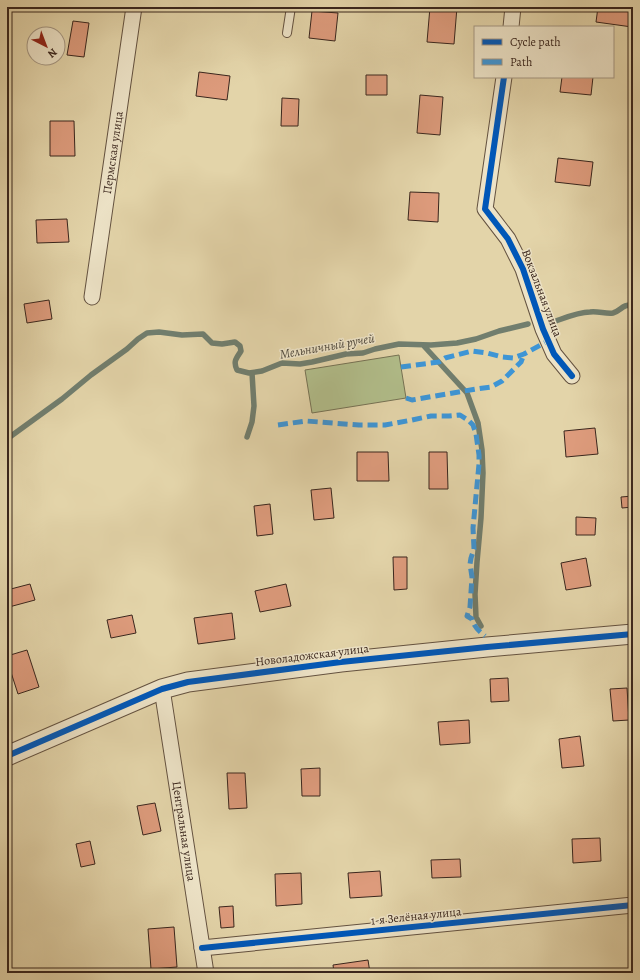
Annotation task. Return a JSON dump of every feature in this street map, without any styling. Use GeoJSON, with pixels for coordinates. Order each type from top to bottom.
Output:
{"type":"FeatureCollection","features":[{"type":"Feature","properties":{"kind":"street","name":"Пермская улица"},"geometry":{"type":"LineString","coordinates":[[92,297],[134,7]]}},
{"type":"Feature","properties":{"kind":"street"},"geometry":{"type":"LineString","coordinates":[[511,26],[514,7]]}},
{"type":"Feature","properties":{"kind":"street","name":"Вокзальная улица"},"geometry":{"type":"LineString","coordinates":[[504,78],[485,209],[508,239],[523,269],[543,329],[554,354],[572,376]]}},
{"type":"Feature","properties":{"kind":"street","name":"Новоладожская улица"},"geometry":{"type":"LineString","coordinates":[[7,756],[162,689],[188,682],[341,662],[633,634]]}},
{"type":"Feature","properties":{"kind":"street","name":"Центральная улица"},"geometry":{"type":"LineString","coordinates":[[162,689],[206,973]]}},
{"type":"Feature","properties":{"kind":"street","name":"1-я Зелёная улица"},"geometry":{"type":"LineString","coordinates":[[202,948],[633,905]]}},
{"type":"Feature","properties":{"kind":"lane"},"geometry":{"type":"LineString","coordinates":[[287,33],[291,7]]}},
{"type":"Feature","properties":{"kind":"green space"},"geometry":{"type":"Polygon","coordinates":[[[399,355],[406,398],[312,413],[305,370],[399,355]]]}},
{"type":"Feature","properties":{"kind":"building"},"geometry":{"type":"Polygon","coordinates":[[[430,7],[457,7],[454,44],[427,42],[430,7]]]}},
{"type":"Feature","properties":{"kind":"building"},"geometry":{"type":"Polygon","coordinates":[[[598,7],[633,7],[632,27],[596,22],[598,7]]]}},
{"type":"Feature","properties":{"kind":"building"},"geometry":{"type":"Polygon","coordinates":[[[312,11],[338,13],[335,41],[309,38],[312,11]]]}},
{"type":"Feature","properties":{"kind":"building"},"geometry":{"type":"Polygon","coordinates":[[[73,21],[89,23],[84,57],[67,55],[73,21]]]}},
{"type":"Feature","properties":{"kind":"building"},"geometry":{"type":"Polygon","coordinates":[[[199,72],[230,76],[227,100],[196,96],[199,72]]]}},
{"type":"Feature","properties":{"kind":"building"},"geometry":{"type":"Polygon","coordinates":[[[366,75],[387,75],[387,95],[366,95],[366,75]]]}},
{"type":"Feature","properties":{"kind":"building"},"geometry":{"type":"Polygon","coordinates":[[[562,78],[593,78],[591,95],[560,92],[562,78]]]}},
{"type":"Feature","properties":{"kind":"building"},"geometry":{"type":"Polygon","coordinates":[[[420,95],[443,97],[440,135],[417,133],[420,95]]]}},
{"type":"Feature","properties":{"kind":"building"},"geometry":{"type":"Polygon","coordinates":[[[282,98],[299,99],[298,126],[281,126],[282,98]]]}},
{"type":"Feature","properties":{"kind":"building"},"geometry":{"type":"Polygon","coordinates":[[[50,121],[74,121],[75,156],[50,156],[50,121]]]}},
{"type":"Feature","properties":{"kind":"building"},"geometry":{"type":"Polygon","coordinates":[[[558,158],[593,162],[590,186],[555,182],[558,158]]]}},
{"type":"Feature","properties":{"kind":"building"},"geometry":{"type":"Polygon","coordinates":[[[410,192],[439,193],[438,222],[408,220],[410,192]]]}},
{"type":"Feature","properties":{"kind":"building"},"geometry":{"type":"Polygon","coordinates":[[[67,219],[69,242],[37,243],[36,220],[67,219]]]}},
{"type":"Feature","properties":{"kind":"building"},"geometry":{"type":"Polygon","coordinates":[[[49,300],[52,319],[27,323],[24,304],[49,300]]]}},
{"type":"Feature","properties":{"kind":"building"},"geometry":{"type":"Polygon","coordinates":[[[595,428],[598,454],[566,457],[564,431],[595,428]]]}},
{"type":"Feature","properties":{"kind":"building"},"geometry":{"type":"Polygon","coordinates":[[[357,452],[388,452],[389,481],[357,481],[357,452]]]}},
{"type":"Feature","properties":{"kind":"building"},"geometry":{"type":"Polygon","coordinates":[[[429,452],[447,452],[448,489],[429,489],[429,452]]]}},
{"type":"Feature","properties":{"kind":"building"},"geometry":{"type":"Polygon","coordinates":[[[331,488],[334,518],[314,520],[311,490],[331,488]]]}},
{"type":"Feature","properties":{"kind":"building"},"geometry":{"type":"Polygon","coordinates":[[[633,496],[633,507],[622,508],[621,497],[633,496]]]}},
{"type":"Feature","properties":{"kind":"building"},"geometry":{"type":"Polygon","coordinates":[[[270,504],[273,534],[257,536],[254,506],[270,504]]]}},
{"type":"Feature","properties":{"kind":"building"},"geometry":{"type":"Polygon","coordinates":[[[576,517],[596,518],[595,535],[576,535],[576,517]]]}},
{"type":"Feature","properties":{"kind":"building"},"geometry":{"type":"Polygon","coordinates":[[[633,552],[633,582],[630,553],[633,552]]]}},
{"type":"Feature","properties":{"kind":"building"},"geometry":{"type":"Polygon","coordinates":[[[393,557],[407,557],[407,589],[394,590],[393,557]]]}},
{"type":"Feature","properties":{"kind":"building"},"geometry":{"type":"Polygon","coordinates":[[[586,558],[591,586],[566,590],[561,563],[586,558]]]}},
{"type":"Feature","properties":{"kind":"building"},"geometry":{"type":"Polygon","coordinates":[[[30,584],[35,600],[9,607],[7,602],[7,590],[30,584]]]}},
{"type":"Feature","properties":{"kind":"building"},"geometry":{"type":"Polygon","coordinates":[[[286,584],[291,606],[260,612],[255,591],[286,584]]]}},
{"type":"Feature","properties":{"kind":"building"},"geometry":{"type":"Polygon","coordinates":[[[232,613],[235,639],[198,644],[194,618],[232,613]]]}},
{"type":"Feature","properties":{"kind":"building"},"geometry":{"type":"Polygon","coordinates":[[[132,615],[136,633],[111,638],[107,620],[132,615]]]}},
{"type":"Feature","properties":{"kind":"building"},"geometry":{"type":"Polygon","coordinates":[[[27,650],[39,687],[18,694],[7,656],[27,650]]]}},
{"type":"Feature","properties":{"kind":"building"},"geometry":{"type":"Polygon","coordinates":[[[508,678],[509,701],[491,702],[490,679],[508,678]]]}},
{"type":"Feature","properties":{"kind":"building"},"geometry":{"type":"Polygon","coordinates":[[[627,688],[629,720],[613,721],[610,689],[627,688]]]}},
{"type":"Feature","properties":{"kind":"building"},"geometry":{"type":"Polygon","coordinates":[[[469,720],[470,743],[440,745],[438,722],[469,720]]]}},
{"type":"Feature","properties":{"kind":"building"},"geometry":{"type":"Polygon","coordinates":[[[580,736],[584,766],[562,768],[559,739],[580,736]]]}},
{"type":"Feature","properties":{"kind":"building"},"geometry":{"type":"Polygon","coordinates":[[[320,768],[320,796],[302,796],[301,769],[320,768]]]}},
{"type":"Feature","properties":{"kind":"building"},"geometry":{"type":"Polygon","coordinates":[[[227,773],[245,773],[247,808],[229,809],[227,773]]]}},
{"type":"Feature","properties":{"kind":"building"},"geometry":{"type":"Polygon","coordinates":[[[155,803],[161,831],[143,835],[137,806],[155,803]]]}},
{"type":"Feature","properties":{"kind":"building"},"geometry":{"type":"Polygon","coordinates":[[[600,838],[601,861],[573,863],[572,839],[600,838]]]}},
{"type":"Feature","properties":{"kind":"building"},"geometry":{"type":"Polygon","coordinates":[[[90,841],[95,864],[81,867],[76,844],[90,841]]]}},
{"type":"Feature","properties":{"kind":"building"},"geometry":{"type":"Polygon","coordinates":[[[460,859],[461,877],[432,878],[431,860],[460,859]]]}},
{"type":"Feature","properties":{"kind":"building"},"geometry":{"type":"Polygon","coordinates":[[[380,871],[382,896],[350,898],[348,873],[380,871]]]}},
{"type":"Feature","properties":{"kind":"building"},"geometry":{"type":"Polygon","coordinates":[[[301,873],[302,904],[276,906],[275,874],[301,873]]]}},
{"type":"Feature","properties":{"kind":"building"},"geometry":{"type":"Polygon","coordinates":[[[233,906],[234,927],[221,928],[219,907],[233,906]]]}},
{"type":"Feature","properties":{"kind":"building"},"geometry":{"type":"Polygon","coordinates":[[[174,927],[177,967],[151,969],[148,929],[174,927]]]}},
{"type":"Feature","properties":{"kind":"building"},"geometry":{"type":"Polygon","coordinates":[[[368,960],[370,973],[334,973],[333,965],[368,960]]]}},
{"type":"Feature","properties":{"kind":"building"},"geometry":{"type":"Polygon","coordinates":[[[59,969],[60,973],[36,973],[59,969]]]}},
{"type":"Feature","properties":{"kind":"waterway","name":"Мельничный ручей"},"geometry":{"type":"LineString","coordinates":[[556,321],[586,312],[613,313],[626,306],[633,305]]}},
{"type":"Feature","properties":{"kind":"waterway","name":"Мельничный ручей"},"geometry":{"type":"LineString","coordinates":[[7,439],[62,399],[147,333],[159,332],[182,335],[203,334],[212,343],[222,344],[235,342],[240,346],[241,351],[235,362],[237,370],[249,373],[262,371],[282,363],[300,364],[346,354],[363,353],[399,344],[431,345],[457,343],[528,324]]}},
{"type":"Feature","properties":{"kind":"waterway"},"geometry":{"type":"LineString","coordinates":[[423,345],[467,393],[478,423],[482,450],[483,473],[475,594],[476,617],[481,626]]}},
{"type":"Feature","properties":{"kind":"waterway"},"geometry":{"type":"LineString","coordinates":[[247,437],[252,422],[254,406],[252,373]]}},
{"type":"Feature","properties":{"kind":"marked path"},"geometry":{"type":"LineString","coordinates":[[401,367],[439,362],[445,358],[472,351],[513,358],[524,354],[548,341]]}},
{"type":"Feature","properties":{"kind":"marked path"},"geometry":{"type":"LineString","coordinates":[[406,398],[412,400],[491,387],[502,381],[521,362],[524,354]]}},
{"type":"Feature","properties":{"kind":"marked path"},"geometry":{"type":"LineString","coordinates":[[278,425],[306,421],[359,425],[385,425],[431,416],[460,415],[473,425],[476,434],[479,464],[473,528],[474,549],[470,564],[472,577],[470,607],[467,616],[472,619],[475,627],[485,636]]}},
{"type":"Feature","properties":{"kind":"cycle path"},"geometry":{"type":"LineString","coordinates":[[504,78],[485,209],[508,239],[523,269],[543,329],[554,354],[572,376]]}},
{"type":"Feature","properties":{"kind":"cycle path"},"geometry":{"type":"LineString","coordinates":[[7,756],[162,689],[188,682],[341,662],[633,634]]}},
{"type":"Feature","properties":{"kind":"cycle path"},"geometry":{"type":"LineString","coordinates":[[202,948],[633,905]]}}]}
